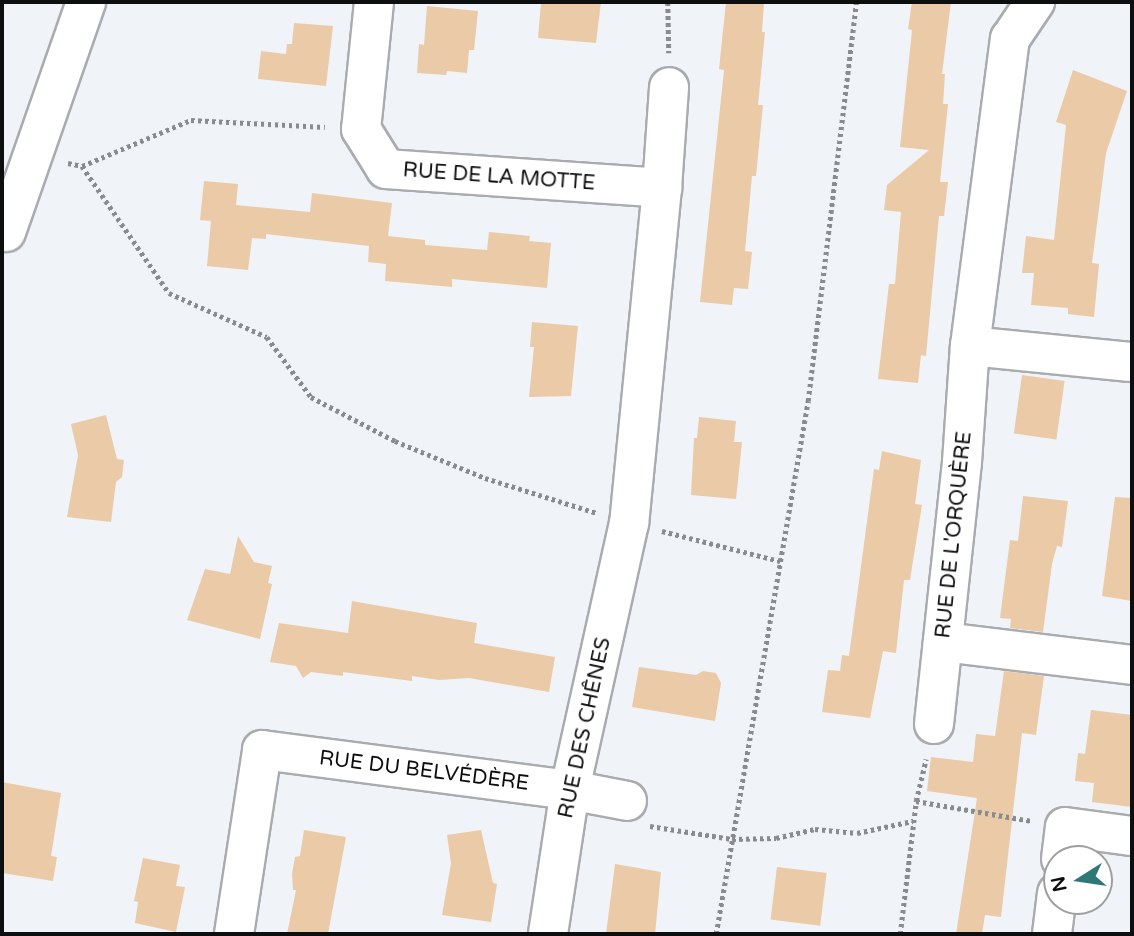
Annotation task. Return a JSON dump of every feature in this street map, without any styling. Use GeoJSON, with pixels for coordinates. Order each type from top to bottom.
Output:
{"type":"FeatureCollection","features":[{"type":"Feature","properties":{"kind":"street"},"geometry":{"type":"LineString","coordinates":[[6,232],[86,2]]}},
{"type":"Feature","properties":{"kind":"street"},"geometry":{"type":"LineString","coordinates":[[361,129],[374,2]]}},
{"type":"Feature","properties":{"kind":"street","name":"RUE DE L'ORQUÈRE"},"geometry":{"type":"LineString","coordinates":[[934,724],[962,462],[970,346],[1010,39],[1035,2]]}},
{"type":"Feature","properties":{"kind":"street"},"geometry":{"type":"LineString","coordinates":[[629,523],[662,188],[669,87]]}},
{"type":"Feature","properties":{"kind":"street","name":"RUE DE LA MOTTE"},"geometry":{"type":"LineString","coordinates":[[361,129],[386,169],[662,188]]}},
{"type":"Feature","properties":{"kind":"street"},"geometry":{"type":"LineString","coordinates":[[970,346],[1129,362]]}},
{"type":"Feature","properties":{"kind":"street","name":"RUE DES CHÊNES"},"geometry":{"type":"LineString","coordinates":[[548,934],[570,790],[629,523]]}},
{"type":"Feature","properties":{"kind":"street"},"geometry":{"type":"LineString","coordinates":[[943,642],[1132,665]]}},
{"type":"Feature","properties":{"kind":"street","name":"RUE DU BELVÉDÈRE"},"geometry":{"type":"LineString","coordinates":[[234,934],[262,750],[570,790],[634,813]]}},
{"type":"Feature","properties":{"kind":"street"},"geometry":{"type":"LineString","coordinates":[[1063,843],[1132,836]]}},
{"type":"Feature","properties":{"kind":"street"},"geometry":{"type":"LineString","coordinates":[[1052,934],[1054,915]]}},
{"type":"Feature","properties":{"kind":"path"},"geometry":{"type":"LineString","coordinates":[[668,2],[669,87]]}},
{"type":"Feature","properties":{"kind":"path"},"geometry":{"type":"LineString","coordinates":[[716,934],[808,401],[856,2]]}},
{"type":"Feature","properties":{"kind":"path"},"geometry":{"type":"LineString","coordinates":[[32,156],[82,166],[191,120],[361,129]]}},
{"type":"Feature","properties":{"kind":"path"},"geometry":{"type":"LineString","coordinates":[[82,166],[169,293],[267,337],[311,397],[395,441],[485,478],[629,523],[780,561]]}},
{"type":"Feature","properties":{"kind":"path"},"geometry":{"type":"LineString","coordinates":[[900,934],[916,801],[934,724]]}},
{"type":"Feature","properties":{"kind":"path"},"geometry":{"type":"LineString","coordinates":[[916,801],[1063,843]]}},
{"type":"Feature","properties":{"kind":"path"},"geometry":{"type":"LineString","coordinates":[[634,813],[732,839],[776,838],[815,830],[858,833],[914,821]]}},
{"type":"Feature","properties":{"kind":"building"},"geometry":{"type":"Polygon","coordinates":[[[601,2],[596,43],[538,38],[541,3],[601,2]]]}},
{"type":"Feature","properties":{"kind":"building"},"geometry":{"type":"Polygon","coordinates":[[[726,2],[764,2],[762,32],[765,32],[758,105],[763,105],[756,176],[752,176],[745,251],[752,252],[748,289],[734,288],[732,305],[700,302],[724,70],[719,69],[726,2]]]}},
{"type":"Feature","properties":{"kind":"building"},"geometry":{"type":"Polygon","coordinates":[[[912,2],[951,2],[942,74],[945,74],[943,104],[948,104],[940,182],[948,182],[944,216],[939,216],[926,356],[921,355],[918,383],[878,379],[889,284],[895,284],[901,212],[884,210],[887,185],[929,150],[900,147],[912,30],[908,29],[912,2]]]}},
{"type":"Feature","properties":{"kind":"building"},"geometry":{"type":"Polygon","coordinates":[[[427,6],[478,11],[474,50],[469,50],[467,73],[417,73],[419,44],[424,45],[427,6]]]}},
{"type":"Feature","properties":{"kind":"building"},"geometry":{"type":"Polygon","coordinates":[[[294,23],[333,26],[326,86],[258,79],[261,51],[286,54],[287,44],[292,44],[294,23]]]}},
{"type":"Feature","properties":{"kind":"building"},"geometry":{"type":"Polygon","coordinates":[[[1073,70],[1127,91],[1106,153],[1092,263],[1099,264],[1094,317],[1068,314],[1068,308],[1031,305],[1034,273],[1022,273],[1026,236],[1054,240],[1066,125],[1056,122],[1073,70]]]}},
{"type":"Feature","properties":{"kind":"building"},"geometry":{"type":"Polygon","coordinates":[[[204,181],[238,184],[236,205],[310,212],[312,193],[392,203],[388,236],[425,240],[425,245],[487,250],[489,232],[530,236],[529,241],[551,243],[547,288],[452,279],[452,287],[385,281],[386,264],[368,262],[369,246],[266,234],[266,239],[252,238],[248,270],[207,266],[211,221],[200,220],[204,181]]]}},
{"type":"Feature","properties":{"kind":"building"},"geometry":{"type":"Polygon","coordinates":[[[532,322],[578,326],[571,396],[529,397],[534,347],[530,347],[532,322]]]}},
{"type":"Feature","properties":{"kind":"building"},"geometry":{"type":"Polygon","coordinates":[[[1022,375],[1065,381],[1056,439],[1014,433],[1022,375]]]}},
{"type":"Feature","properties":{"kind":"building"},"geometry":{"type":"Polygon","coordinates":[[[106,415],[117,459],[124,460],[122,477],[116,482],[111,522],[67,517],[78,455],[71,424],[106,415]]]}},
{"type":"Feature","properties":{"kind":"building"},"geometry":{"type":"Polygon","coordinates":[[[699,417],[736,421],[734,442],[742,442],[736,499],[691,495],[694,438],[697,438],[699,417]]]}},
{"type":"Feature","properties":{"kind":"building"},"geometry":{"type":"Polygon","coordinates":[[[882,451],[921,460],[915,504],[922,505],[910,580],[904,580],[896,653],[883,651],[870,718],[822,712],[828,670],[840,671],[842,655],[849,656],[874,469],[879,470],[882,451]]]}},
{"type":"Feature","properties":{"kind":"building"},"geometry":{"type":"Polygon","coordinates":[[[1023,496],[1068,501],[1062,547],[1057,546],[1052,564],[1043,632],[1010,628],[1011,619],[1000,618],[1010,540],[1018,541],[1023,496]]]}},
{"type":"Feature","properties":{"kind":"building"},"geometry":{"type":"Polygon","coordinates":[[[1115,497],[1132,498],[1132,601],[1102,596],[1115,497]]]}},
{"type":"Feature","properties":{"kind":"building"},"geometry":{"type":"Polygon","coordinates":[[[238,536],[254,562],[272,566],[268,583],[272,584],[260,639],[187,620],[205,569],[230,574],[238,536]]]}},
{"type":"Feature","properties":{"kind":"building"},"geometry":{"type":"Polygon","coordinates":[[[352,601],[477,623],[474,643],[555,657],[549,692],[469,678],[439,680],[412,676],[412,681],[343,672],[343,676],[311,672],[303,678],[296,666],[270,662],[279,623],[348,633],[352,601]]]}},
{"type":"Feature","properties":{"kind":"building"},"geometry":{"type":"Polygon","coordinates":[[[639,667],[696,675],[703,671],[716,673],[721,683],[715,721],[632,707],[639,667]]]}},
{"type":"Feature","properties":{"kind":"building"},"geometry":{"type":"Polygon","coordinates":[[[1004,671],[1044,676],[1036,735],[1022,733],[1001,917],[985,915],[982,934],[956,934],[977,798],[927,791],[931,757],[973,762],[976,734],[995,736],[1004,671]]]}},
{"type":"Feature","properties":{"kind":"building"},"geometry":{"type":"Polygon","coordinates":[[[1091,710],[1132,715],[1132,807],[1092,802],[1094,783],[1075,781],[1078,753],[1085,754],[1091,710]]]}},
{"type":"Feature","properties":{"kind":"building"},"geometry":{"type":"Polygon","coordinates":[[[2,782],[61,793],[51,856],[57,857],[53,881],[2,873],[2,782]]]}},
{"type":"Feature","properties":{"kind":"building"},"geometry":{"type":"Polygon","coordinates":[[[304,830],[346,837],[328,934],[287,934],[296,890],[293,890],[292,874],[295,857],[300,856],[304,830]]]}},
{"type":"Feature","properties":{"kind":"building"},"geometry":{"type":"Polygon","coordinates":[[[481,830],[493,883],[497,884],[491,922],[442,915],[451,863],[447,835],[481,830]]]}},
{"type":"Feature","properties":{"kind":"building"},"geometry":{"type":"Polygon","coordinates":[[[143,858],[180,865],[176,886],[185,887],[176,932],[135,923],[138,902],[134,901],[143,858]]]}},
{"type":"Feature","properties":{"kind":"building"},"geometry":{"type":"Polygon","coordinates":[[[615,864],[661,872],[655,934],[606,934],[615,864]]]}},
{"type":"Feature","properties":{"kind":"building"},"geometry":{"type":"Polygon","coordinates":[[[777,867],[827,873],[820,926],[771,920],[777,867]]]}}]}
